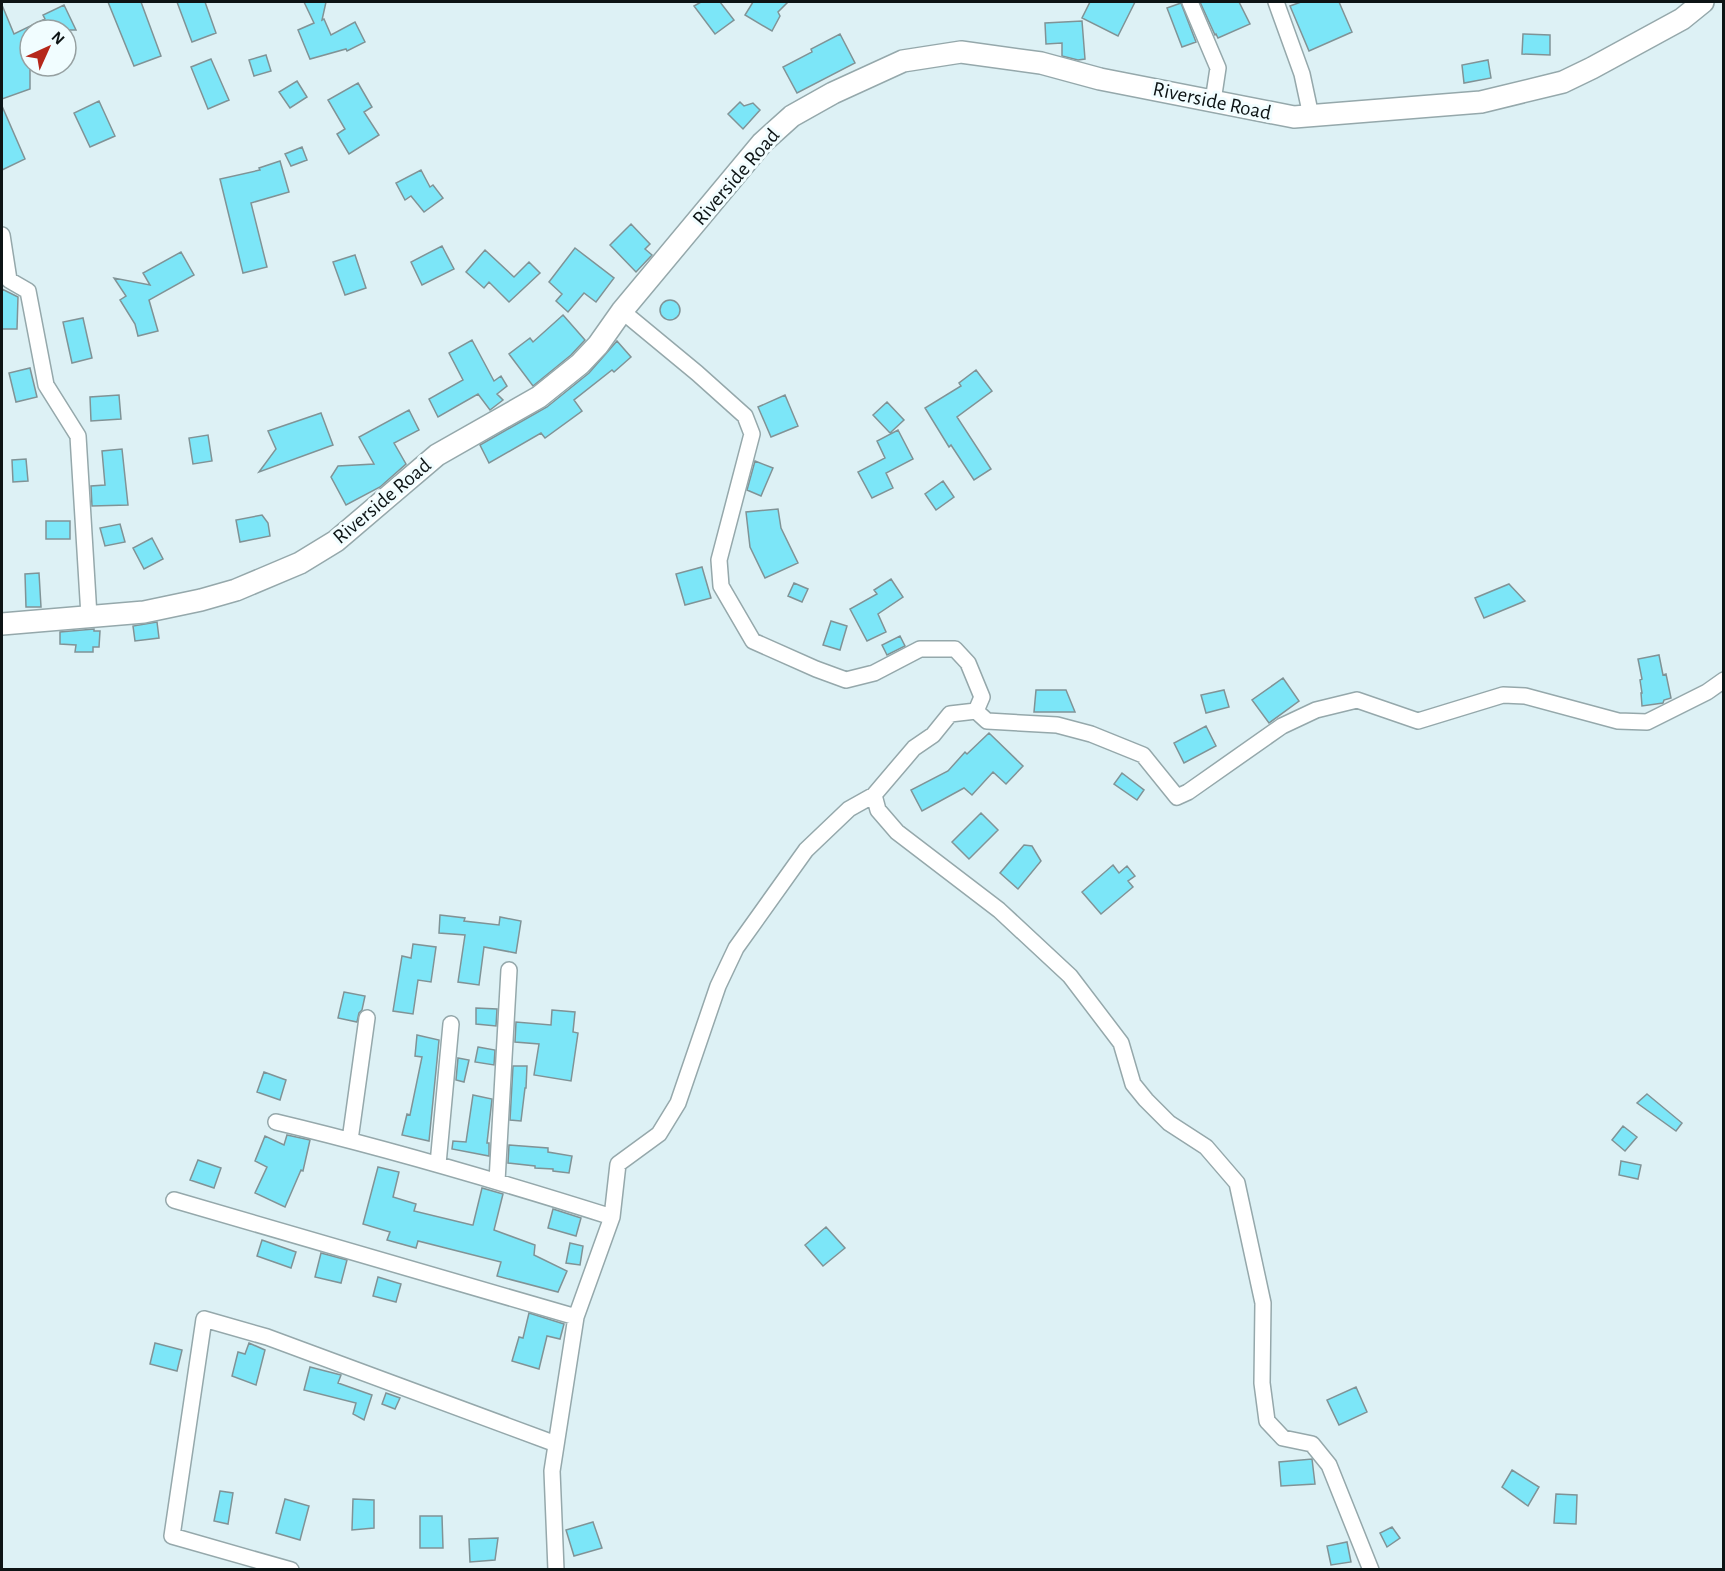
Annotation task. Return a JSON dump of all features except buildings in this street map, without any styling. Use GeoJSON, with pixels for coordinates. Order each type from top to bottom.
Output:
{"type":"FeatureCollection","features":[{"type":"Feature","properties":{"kind":"street"},"geometry":{"type":"LineString","coordinates":[[1190,2],[1218,68],[1213,101]]}},
{"type":"Feature","properties":{"kind":"street"},"geometry":{"type":"LineString","coordinates":[[1276,2],[1302,74],[1311,116]]}},
{"type":"Feature","properties":{"kind":"street","name":"Riverside Road"},"geometry":{"type":"LineString","coordinates":[[2,624],[144,612],[201,600],[236,590],[300,563],[336,541],[437,455],[539,397],[580,364],[762,143],[792,116],[833,93],[903,61],[961,52],[1041,63],[1100,79],[1294,117],[1311,116],[1481,102],[1563,81],[1592,68],[1682,19],[1703,2]]}},
{"type":"Feature","properties":{"kind":"street"},"geometry":{"type":"LineString","coordinates":[[2,236],[9,280],[28,291],[46,385],[78,436],[89,616]]}},
{"type":"Feature","properties":{"kind":"street"},"geometry":{"type":"LineString","coordinates":[[622,311],[697,372],[745,416],[752,434],[719,560],[721,586],[753,641],[846,680],[874,673],[920,649],[955,649],[968,663],[982,697],[976,711]]}},
{"type":"Feature","properties":{"kind":"street"},"geometry":{"type":"LineString","coordinates":[[545,1569],[556,1569],[552,1471],[576,1317],[612,1217],[618,1164],[659,1134],[678,1103],[717,986],[736,948],[806,850],[849,809],[874,795],[914,748],[933,735],[950,714],[976,711],[987,721],[1057,725],[1091,734],[1143,755],[1177,797],[1282,726],[1316,710],[1357,700],[1418,721],[1503,695],[1525,696],[1618,721],[1647,722],[1707,692],[1724,680]]}},
{"type":"Feature","properties":{"kind":"street"},"geometry":{"type":"LineString","coordinates":[[874,795],[878,810],[897,832],[999,910],[1071,976],[1120,1043],[1133,1084],[1169,1123],[1206,1147],[1237,1184],[1263,1303],[1262,1383],[1267,1421],[1283,1438],[1312,1444],[1329,1465],[1371,1569]]}},
{"type":"Feature","properties":{"kind":"street"},"geometry":{"type":"LineString","coordinates":[[497,1181],[509,970]]}},
{"type":"Feature","properties":{"kind":"street"},"geometry":{"type":"LineString","coordinates":[[350,1140],[367,1018]]}},
{"type":"Feature","properties":{"kind":"street"},"geometry":{"type":"LineString","coordinates":[[438,1164],[451,1024]]}},
{"type":"Feature","properties":{"kind":"street"},"geometry":{"type":"LineString","coordinates":[[276,1122],[438,1164],[612,1217]]}},
{"type":"Feature","properties":{"kind":"street"},"geometry":{"type":"LineString","coordinates":[[174,1200],[576,1317]]}},
{"type":"Feature","properties":{"kind":"street"},"geometry":{"type":"LineString","coordinates":[[291,1569],[172,1536],[204,1319],[267,1337],[556,1444]]}}]}
